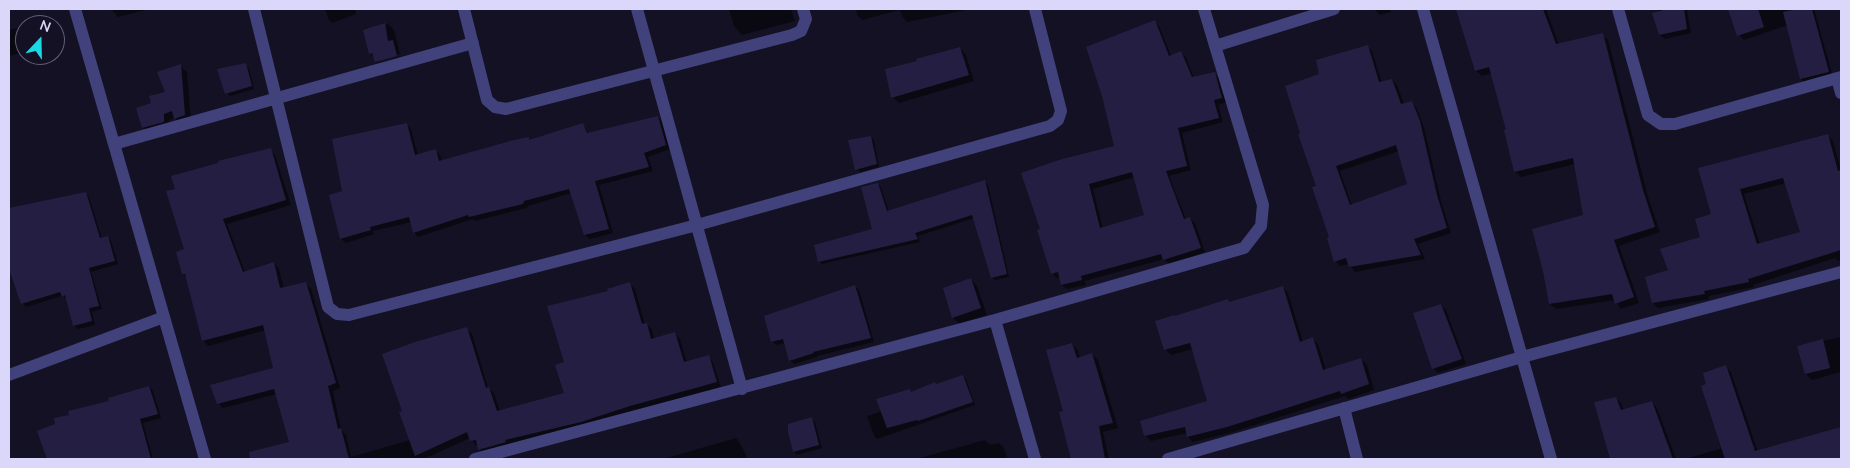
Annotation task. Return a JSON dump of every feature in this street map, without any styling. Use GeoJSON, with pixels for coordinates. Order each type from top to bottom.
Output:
{"type":"FeatureCollection","features":[{"type":"Feature","properties":{"kind":"street"},"geometry":{"type":"LineString","coordinates":[[74,9],[205,459]]}},
{"type":"Feature","properties":{"kind":"street"},"geometry":{"type":"LineString","coordinates":[[254,9],[328,307],[337,314],[349,315],[697,225],[1050,126],[1058,120],[1061,111],[1036,9]]}},
{"type":"Feature","properties":{"kind":"street"},"geometry":{"type":"LineString","coordinates":[[464,9],[487,100],[495,108],[506,109],[801,32],[806,19],[802,9]]}},
{"type":"Feature","properties":{"kind":"street"},"geometry":{"type":"LineString","coordinates":[[638,9],[742,389]]}},
{"type":"Feature","properties":{"kind":"street"},"geometry":{"type":"LineString","coordinates":[[475,459],[508,455],[995,320],[1244,248],[1261,226],[1263,205],[1204,9]]}},
{"type":"Feature","properties":{"kind":"street"},"geometry":{"type":"LineString","coordinates":[[1215,46],[1334,9]]}},
{"type":"Feature","properties":{"kind":"street"},"geometry":{"type":"LineString","coordinates":[[1423,9],[1551,459]]}},
{"type":"Feature","properties":{"kind":"street"},"geometry":{"type":"LineString","coordinates":[[1618,9],[1648,115],[1661,124],[1675,124],[1839,77],[1841,93]]}},
{"type":"Feature","properties":{"kind":"street"},"geometry":{"type":"LineString","coordinates":[[114,144],[473,43]]}},
{"type":"Feature","properties":{"kind":"street"},"geometry":{"type":"LineString","coordinates":[[1168,459],[1522,357],[1841,272]]}},
{"type":"Feature","properties":{"kind":"street"},"geometry":{"type":"LineString","coordinates":[[9,375],[164,317]]}},
{"type":"Feature","properties":{"kind":"street"},"geometry":{"type":"LineString","coordinates":[[995,320],[1035,459]]}},
{"type":"Feature","properties":{"kind":"street"},"geometry":{"type":"LineString","coordinates":[[1344,408],[1357,459]]}},
{"type":"Feature","properties":{"kind":"building"},"geometry":{"type":"Polygon","coordinates":[[[1456,9],[1543,9],[1556,44],[1603,33],[1643,190],[1655,227],[1614,240],[1634,297],[1615,304],[1612,294],[1549,304],[1532,229],[1583,215],[1573,158],[1514,172],[1504,130],[1506,130],[1489,67],[1475,71],[1456,9]]]}},
{"type":"Feature","properties":{"kind":"building"},"geometry":{"type":"Polygon","coordinates":[[[1667,9],[1684,9],[1687,29],[1659,35],[1652,13],[1667,9]]]}},
{"type":"Feature","properties":{"kind":"building"},"geometry":{"type":"Polygon","coordinates":[[[1728,9],[1758,9],[1764,27],[1737,36],[1728,9]]]}},
{"type":"Feature","properties":{"kind":"building"},"geometry":{"type":"Polygon","coordinates":[[[1797,9],[1812,9],[1829,72],[1800,79],[1783,12],[1797,9]]]}},
{"type":"Feature","properties":{"kind":"building"},"geometry":{"type":"Polygon","coordinates":[[[1155,20],[1169,56],[1181,51],[1192,77],[1215,72],[1222,98],[1214,100],[1219,118],[1178,128],[1187,166],[1166,171],[1184,219],[1190,217],[1201,248],[1163,260],[1161,254],[1081,276],[1082,280],[1061,285],[1058,272],[1051,274],[1037,230],[1040,229],[1021,173],[1059,160],[1114,146],[1102,96],[1086,47],[1155,20]],[[1132,172],[1089,184],[1100,228],[1144,215],[1132,172]]]}},
{"type":"Feature","properties":{"kind":"building"},"geometry":{"type":"Polygon","coordinates":[[[385,23],[388,41],[393,40],[397,56],[375,62],[372,53],[369,54],[363,30],[385,23]]]}},
{"type":"Feature","properties":{"kind":"building"},"geometry":{"type":"Polygon","coordinates":[[[1368,45],[1379,82],[1392,79],[1401,104],[1412,101],[1420,121],[1437,195],[1447,228],[1414,239],[1421,255],[1349,267],[1346,258],[1334,262],[1327,238],[1329,237],[1312,187],[1316,186],[1298,134],[1300,133],[1285,86],[1319,74],[1316,60],[1368,45]],[[1396,145],[1336,166],[1350,205],[1407,184],[1396,145]]]}},
{"type":"Feature","properties":{"kind":"building"},"geometry":{"type":"Polygon","coordinates":[[[960,47],[969,75],[891,98],[885,69],[960,47]]]}},
{"type":"Feature","properties":{"kind":"building"},"geometry":{"type":"Polygon","coordinates":[[[246,63],[252,86],[225,94],[217,69],[246,63]]]}},
{"type":"Feature","properties":{"kind":"building"},"geometry":{"type":"Polygon","coordinates":[[[181,64],[185,115],[174,119],[172,111],[164,114],[164,122],[142,128],[136,108],[151,103],[149,96],[165,92],[157,72],[181,64]]]}},
{"type":"Feature","properties":{"kind":"building"},"geometry":{"type":"Polygon","coordinates":[[[658,116],[666,145],[644,153],[649,167],[595,181],[609,229],[584,235],[569,189],[524,201],[523,204],[469,217],[468,215],[413,233],[409,217],[370,227],[371,230],[340,239],[329,195],[342,191],[332,139],[407,123],[415,155],[436,149],[439,161],[514,140],[529,137],[529,140],[583,123],[587,133],[658,116]]]}},
{"type":"Feature","properties":{"kind":"building"},"geometry":{"type":"Polygon","coordinates":[[[1828,134],[1838,171],[1841,170],[1841,250],[1748,279],[1749,282],[1704,291],[1705,294],[1652,303],[1645,277],[1668,270],[1660,249],[1700,237],[1695,219],[1711,214],[1698,168],[1828,134]],[[1783,178],[1740,189],[1757,244],[1800,232],[1783,178]]]}},
{"type":"Feature","properties":{"kind":"building"},"geometry":{"type":"Polygon","coordinates":[[[871,136],[877,164],[855,170],[848,140],[871,136]]]}},
{"type":"Feature","properties":{"kind":"building"},"geometry":{"type":"Polygon","coordinates":[[[271,148],[286,200],[223,219],[243,272],[274,262],[280,288],[306,282],[336,383],[328,386],[338,429],[341,428],[349,459],[250,459],[249,452],[289,442],[274,389],[217,404],[210,385],[273,368],[263,325],[202,341],[185,274],[182,274],[176,252],[184,249],[166,191],[175,189],[171,176],[218,163],[218,161],[271,148]]]}},
{"type":"Feature","properties":{"kind":"building"},"geometry":{"type":"Polygon","coordinates":[[[985,180],[1007,274],[991,278],[972,215],[915,233],[918,239],[818,262],[814,245],[872,229],[861,187],[878,183],[887,211],[985,180]]]}},
{"type":"Feature","properties":{"kind":"building"},"geometry":{"type":"Polygon","coordinates":[[[86,192],[100,238],[108,236],[115,261],[89,268],[99,306],[89,308],[92,321],[73,326],[65,295],[62,297],[60,292],[21,304],[9,269],[9,208],[86,192]]]}},
{"type":"Feature","properties":{"kind":"building"},"geometry":{"type":"Polygon","coordinates":[[[971,278],[981,308],[952,318],[943,288],[971,278]]]}},
{"type":"Feature","properties":{"kind":"building"},"geometry":{"type":"Polygon","coordinates":[[[630,282],[642,324],[647,323],[651,339],[675,332],[684,362],[709,355],[717,382],[630,406],[581,422],[505,440],[506,442],[478,450],[476,440],[470,441],[467,432],[415,456],[399,412],[402,411],[382,354],[467,327],[486,388],[489,387],[497,411],[564,393],[555,365],[564,362],[547,306],[608,291],[607,289],[630,282]]]}},
{"type":"Feature","properties":{"kind":"building"},"geometry":{"type":"Polygon","coordinates":[[[855,285],[871,338],[813,352],[789,361],[783,339],[771,342],[764,316],[855,285]]]}},
{"type":"Feature","properties":{"kind":"building"},"geometry":{"type":"Polygon","coordinates":[[[1283,286],[1300,342],[1313,337],[1323,370],[1361,358],[1369,384],[1341,394],[1340,391],[1227,427],[1187,437],[1185,427],[1144,436],[1140,421],[1207,401],[1190,343],[1164,350],[1155,321],[1228,299],[1229,302],[1283,286]]]}},
{"type":"Feature","properties":{"kind":"building"},"geometry":{"type":"Polygon","coordinates":[[[1441,304],[1462,359],[1432,369],[1413,313],[1441,304]]]}},
{"type":"Feature","properties":{"kind":"building"},"geometry":{"type":"Polygon","coordinates":[[[1823,339],[1830,368],[1805,374],[1797,346],[1823,339]]]}},
{"type":"Feature","properties":{"kind":"building"},"geometry":{"type":"Polygon","coordinates":[[[1072,343],[1077,358],[1092,353],[1113,423],[1099,426],[1105,459],[1071,459],[1059,412],[1063,411],[1046,350],[1072,343]]]}},
{"type":"Feature","properties":{"kind":"building"},"geometry":{"type":"Polygon","coordinates":[[[1726,365],[1755,451],[1841,427],[1841,459],[1725,459],[1701,386],[1706,384],[1703,373],[1726,365]]]}},
{"type":"Feature","properties":{"kind":"building"},"geometry":{"type":"Polygon","coordinates":[[[963,375],[973,402],[918,421],[887,428],[876,399],[910,389],[911,392],[935,382],[936,384],[963,375]]]}},
{"type":"Feature","properties":{"kind":"building"},"geometry":{"type":"Polygon","coordinates":[[[149,386],[158,414],[140,419],[151,459],[47,459],[37,431],[55,424],[54,418],[69,415],[68,411],[109,401],[108,398],[149,386]]]}},
{"type":"Feature","properties":{"kind":"building"},"geometry":{"type":"Polygon","coordinates":[[[1616,397],[1621,410],[1652,401],[1673,459],[1610,459],[1594,402],[1616,397]]]}},
{"type":"Feature","properties":{"kind":"building"},"geometry":{"type":"Polygon","coordinates":[[[812,417],[819,445],[793,452],[788,424],[812,417]]]}}]}
